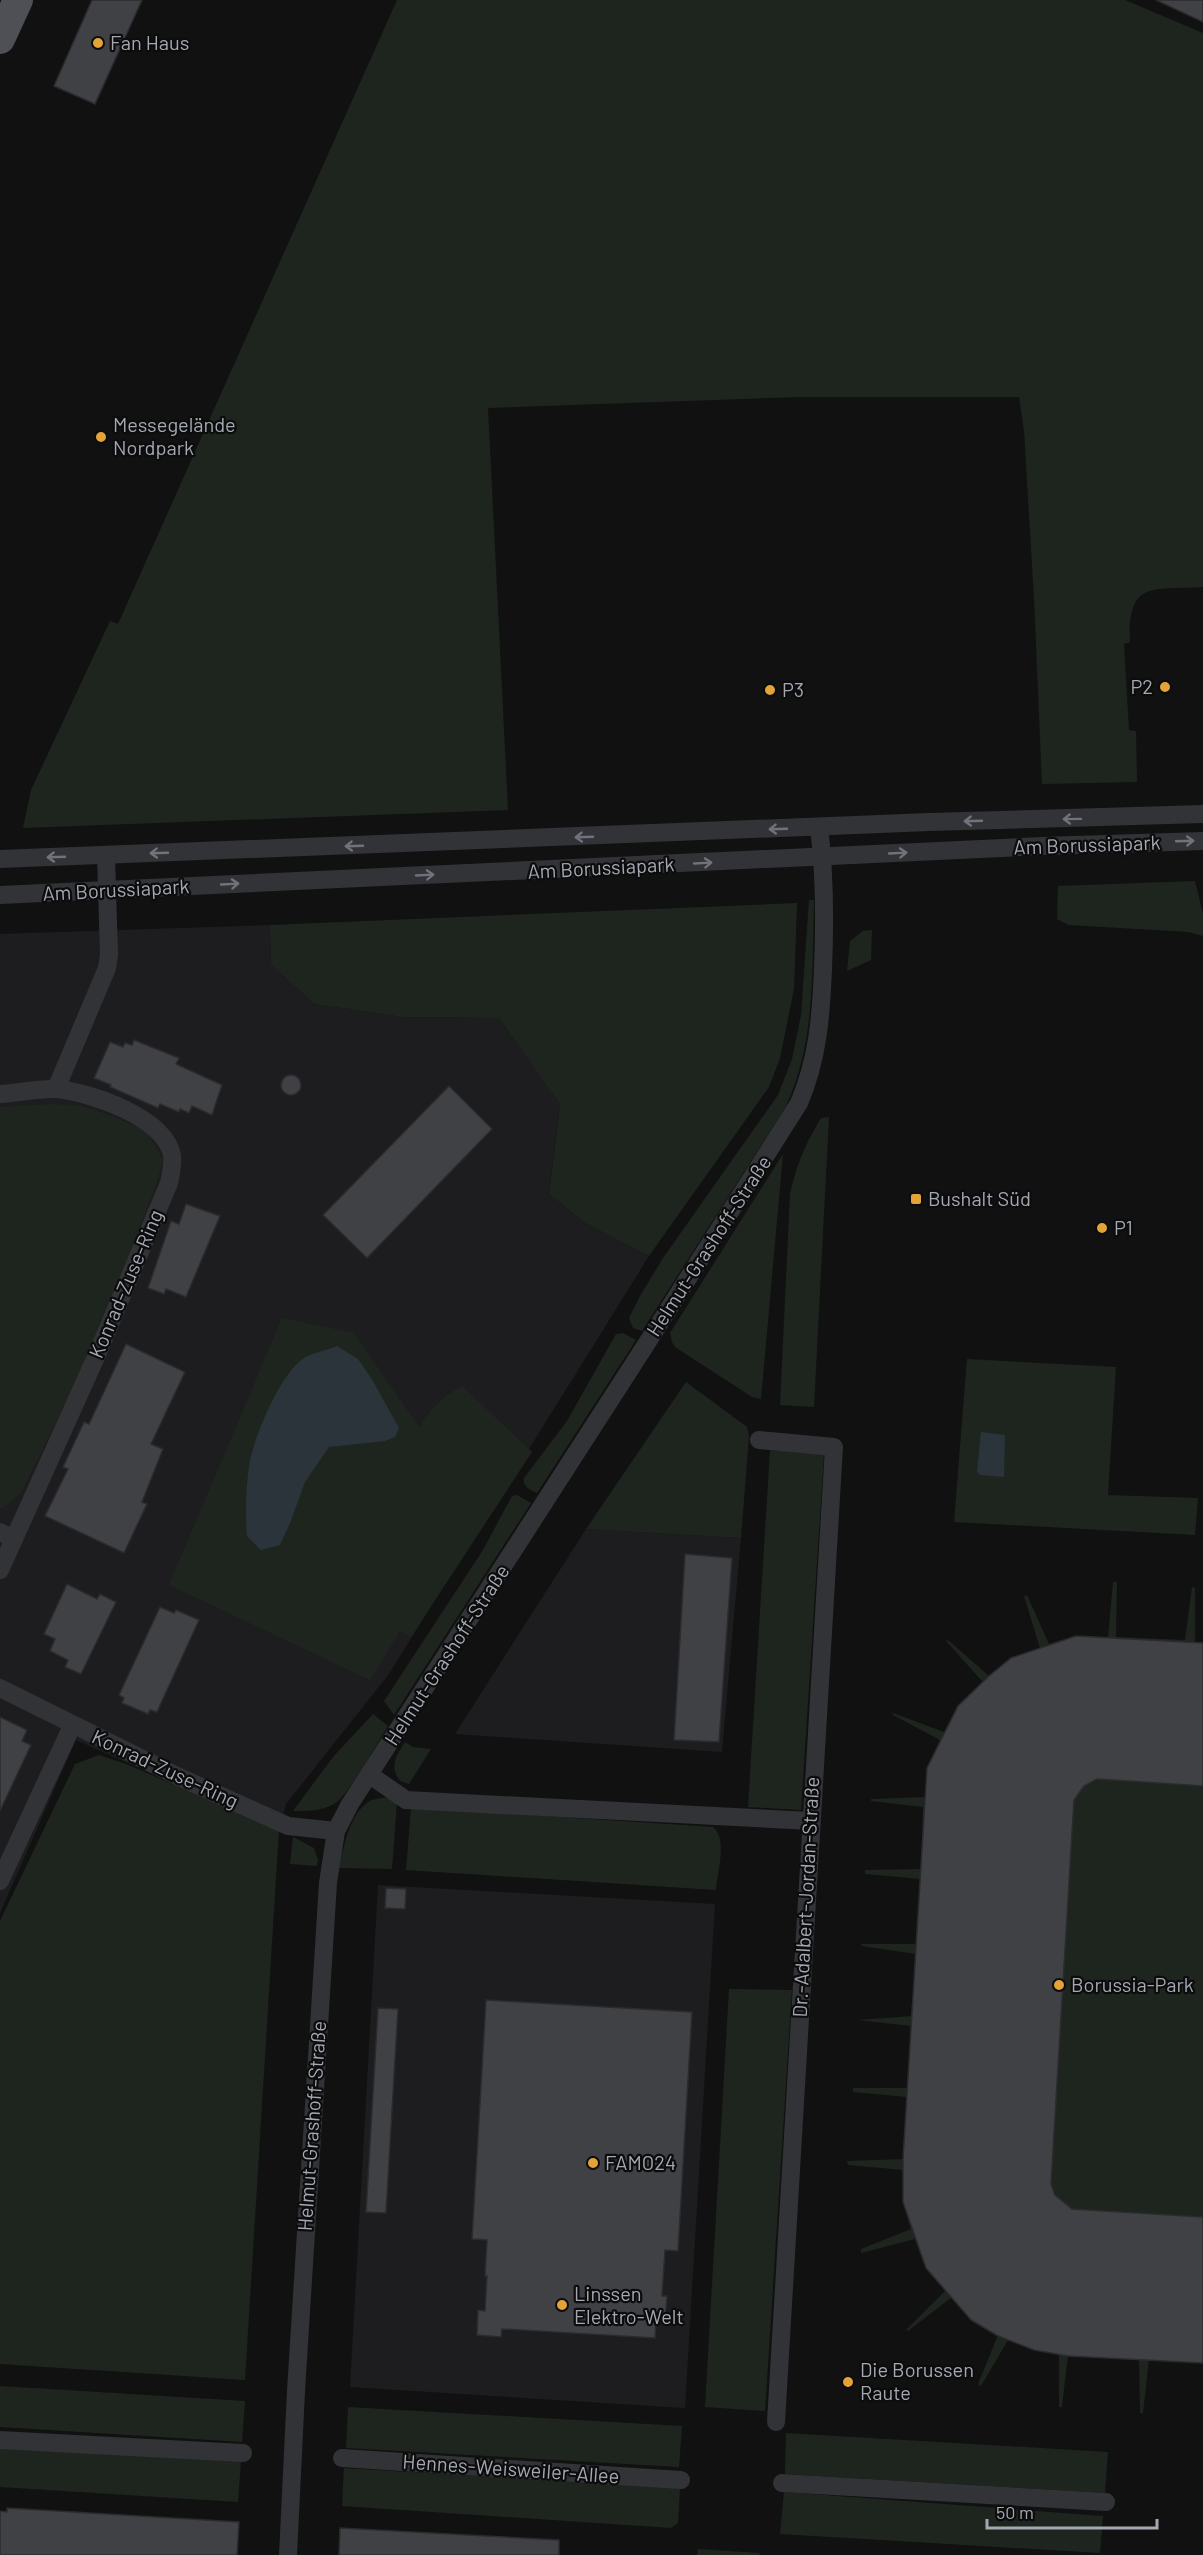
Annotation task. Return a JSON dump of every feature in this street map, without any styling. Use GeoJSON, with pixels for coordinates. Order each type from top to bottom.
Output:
{"type":"FeatureCollection","features":[{"type":"Feature","properties":{"kind":"main road"},"geometry":{"type":"LineString","coordinates":[[0,39],[18,0]]}},
{"type":"Feature","properties":{"kind":"street","name":"Am Borussiapark"},"geometry":{"type":"LineString","coordinates":[[0,859],[1203,814]]}},
{"type":"Feature","properties":{"kind":"street","name":"Helmut-Grashoff-Straße"},"geometry":{"type":"LineString","coordinates":[[288,2555],[297,2368],[328,1883],[336,1831],[350,1804],[799,1103],[811,1074],[818,1042],[825,918],[823,858],[819,827]]}},
{"type":"Feature","properties":{"kind":"street","name":"Am Borussiapark"},"geometry":{"type":"LineString","coordinates":[[0,895],[1043,846],[1203,841]]}},
{"type":"Feature","properties":{"kind":"street"},"geometry":{"type":"LineString","coordinates":[[56,1089],[107,968],[109,955],[106,855]]}},
{"type":"Feature","properties":{"kind":"street","name":"Konrad-Zuse-Ring"},"geometry":{"type":"LineString","coordinates":[[0,1094],[56,1089],[112,1103],[151,1123],[169,1148],[172,1157],[169,1183],[96,1357],[7,1535],[0,1570]]}},
{"type":"Feature","properties":{"kind":"street","name":"Dr.-Adalbert-Jordan-Straße"},"geometry":{"type":"LineString","coordinates":[[759,1440],[834,1447],[776,2422]]}},
{"type":"Feature","properties":{"kind":"street","name":"Konrad-Zuse-Ring"},"geometry":{"type":"LineString","coordinates":[[0,1688],[72,1726],[288,1826],[336,1831]]}},
{"type":"Feature","properties":{"kind":"street"},"geometry":{"type":"LineString","coordinates":[[0,1881],[72,1726]]}},
{"type":"Feature","properties":{"kind":"street"},"geometry":{"type":"LineString","coordinates":[[370,1775],[406,1800],[811,1821]]}},
{"type":"Feature","properties":{"kind":"street"},"geometry":{"type":"LineString","coordinates":[[0,2440],[243,2453]]}},
{"type":"Feature","properties":{"kind":"street","name":"Hennes-Weisweiler-Allee"},"geometry":{"type":"LineString","coordinates":[[342,2458],[681,2480]]}},
{"type":"Feature","properties":{"kind":"street"},"geometry":{"type":"LineString","coordinates":[[782,2483],[1106,2502]]}},
{"type":"Feature","properties":{"kind":"shaded area"},"geometry":{"type":"Polygon","coordinates":[[[397,0],[1125,0],[1203,33],[1203,587],[1157,589],[1147,592],[1139,598],[1133,608],[1130,642],[1124,644],[1129,730],[1136,731],[1137,782],[1042,784],[1034,598],[1024,431],[1019,397],[798,397],[488,408],[508,810],[23,828],[31,790],[110,621],[118,624],[397,0]]]}},
{"type":"Feature","properties":{"kind":"shaded area"},"geometry":{"type":"Polygon","coordinates":[[[1195,881],[1203,914],[1203,936],[1188,932],[1069,925],[1057,919],[1058,886],[1195,881]]]}},
{"type":"Feature","properties":{"kind":"shaded area"},"geometry":{"type":"Polygon","coordinates":[[[809,900],[814,900],[812,979],[807,1032],[795,1083],[785,1108],[642,1331],[633,1328],[629,1318],[663,1258],[778,1095],[792,1059],[801,1015],[809,900]]]}},
{"type":"Feature","properties":{"kind":"shaded area"},"geometry":{"type":"Polygon","coordinates":[[[797,903],[794,989],[780,1058],[769,1087],[649,1256],[585,1223],[549,1194],[560,1104],[499,1018],[403,1017],[314,1004],[271,965],[270,925],[797,903]]]}},
{"type":"Feature","properties":{"kind":"shaded area"},"geometry":{"type":"Polygon","coordinates":[[[270,925],[271,965],[314,1004],[403,1017],[499,1018],[560,1103],[549,1194],[585,1223],[649,1256],[389,1674],[286,1804],[279,1830],[76,1740],[0,1913],[0,934],[270,925]]]}},
{"type":"Feature","properties":{"kind":"shaded area"},"geometry":{"type":"Polygon","coordinates":[[[872,930],[871,960],[847,971],[850,941],[863,931],[872,930]]]}},
{"type":"Feature","properties":{"kind":"shaded area"},"geometry":{"type":"Polygon","coordinates":[[[52,1104],[82,1106],[115,1117],[148,1132],[163,1160],[156,1185],[96,1342],[21,1493],[0,1508],[0,1107],[52,1104]]]}},
{"type":"Feature","properties":{"kind":"shaded area"},"geometry":{"type":"Polygon","coordinates":[[[829,1117],[814,1407],[780,1405],[790,1194],[802,1154],[810,1137],[821,1118],[829,1117]]]}},
{"type":"Feature","properties":{"kind":"shaded area"},"geometry":{"type":"Polygon","coordinates":[[[783,1154],[761,1399],[752,1397],[675,1347],[670,1333],[783,1154]]]}},
{"type":"Feature","properties":{"kind":"shaded area"},"geometry":{"type":"Polygon","coordinates":[[[282,1318],[354,1333],[419,1427],[437,1404],[462,1386],[532,1452],[411,1637],[400,1631],[370,1680],[169,1585],[282,1318]]]}},
{"type":"Feature","properties":{"kind":"shaded area"},"geometry":{"type":"Polygon","coordinates":[[[623,1333],[636,1340],[537,1493],[524,1484],[524,1478],[567,1421],[616,1334],[623,1333]]]}},
{"type":"Feature","properties":{"kind":"shaded area"},"geometry":{"type":"Polygon","coordinates":[[[337,1346],[358,1359],[399,1428],[395,1437],[385,1441],[329,1447],[305,1482],[280,1545],[261,1550],[247,1536],[246,1527],[249,1466],[256,1439],[278,1390],[297,1364],[310,1355],[337,1346]]]}},
{"type":"Feature","properties":{"kind":"shaded area"},"geometry":{"type":"Polygon","coordinates":[[[967,1359],[1116,1367],[1108,1495],[1198,1498],[1195,1535],[954,1522],[967,1359]]]}},
{"type":"Feature","properties":{"kind":"shaded area"},"geometry":{"type":"Polygon","coordinates":[[[686,1382],[747,1427],[749,1436],[741,1538],[586,1529],[686,1382]]]}},
{"type":"Feature","properties":{"kind":"shaded area"},"geometry":{"type":"Polygon","coordinates":[[[981,1432],[1005,1435],[1004,1477],[980,1475],[977,1472],[981,1432]]]}},
{"type":"Feature","properties":{"kind":"shaded area"},"geometry":{"type":"Polygon","coordinates":[[[770,1450],[824,1454],[801,1810],[748,1807],[770,1450]]]}},
{"type":"Feature","properties":{"kind":"shaded area"},"geometry":{"type":"Polygon","coordinates":[[[517,1495],[531,1503],[394,1715],[384,1701],[483,1550],[512,1496],[517,1495]]]}},
{"type":"Feature","properties":{"kind":"shaded area"},"geometry":{"type":"Polygon","coordinates":[[[586,1529],[741,1538],[722,1752],[455,1734],[586,1529]]]}},
{"type":"Feature","properties":{"kind":"shaded area","name":"Borussia-Park"},"geometry":{"type":"Polygon","coordinates":[[[1113,1582],[1117,1582],[1116,1637],[1185,1640],[1192,1587],[1195,1588],[1195,1642],[1203,1643],[1203,2363],[1149,2359],[1143,2413],[1140,2413],[1139,2359],[1068,2355],[1062,2407],[1059,2407],[1059,2355],[1034,2350],[1008,2340],[981,2386],[978,2384],[998,2335],[952,2297],[908,2331],[906,2330],[946,2290],[926,2268],[915,2239],[861,2253],[861,2249],[911,2229],[903,2202],[903,2170],[848,2165],[847,2161],[904,2159],[907,2097],[853,2092],[853,2088],[907,2088],[911,2026],[858,2020],[912,2016],[916,1954],[861,1944],[917,1944],[920,1879],[865,1874],[865,1870],[921,1869],[923,1807],[871,1801],[871,1799],[925,1797],[927,1768],[940,1740],[893,1713],[944,1732],[958,1706],[983,1682],[946,1641],[948,1640],[989,1676],[1011,1658],[1040,1648],[1024,1596],[1027,1595],[1049,1644],[1076,1636],[1108,1637],[1113,1582]]]}},
{"type":"Feature","properties":{"kind":"shaded area"},"geometry":{"type":"Polygon","coordinates":[[[373,1714],[388,1726],[340,1799],[324,1808],[293,1811],[333,1757],[373,1714]]]}},
{"type":"Feature","properties":{"kind":"shaded area"},"geometry":{"type":"Polygon","coordinates":[[[405,1742],[413,1747],[431,1749],[409,1784],[400,1781],[394,1766],[405,1742]]]}},
{"type":"Feature","properties":{"kind":"shaded area"},"geometry":{"type":"Polygon","coordinates":[[[99,1755],[126,1764],[279,1830],[245,2380],[0,2364],[0,1921],[75,1764],[99,1755]]]}},
{"type":"Feature","properties":{"kind":"shaded area"},"geometry":{"type":"Polygon","coordinates":[[[390,1797],[397,1801],[392,1869],[339,1868],[348,1832],[361,1809],[369,1801],[390,1797]]]}},
{"type":"Feature","properties":{"kind":"shaded area"},"geometry":{"type":"Polygon","coordinates":[[[411,1807],[713,1827],[720,1839],[721,1847],[716,1890],[406,1870],[411,1807]]]}},
{"type":"Feature","properties":{"kind":"shaded area"},"geometry":{"type":"Polygon","coordinates":[[[293,1837],[314,1848],[318,1860],[317,1866],[290,1864],[293,1837]]]}},
{"type":"Feature","properties":{"kind":"shaded area"},"geometry":{"type":"Polygon","coordinates":[[[378,1885],[715,1904],[685,2408],[350,2387],[378,1885]]]}},
{"type":"Feature","properties":{"kind":"shaded area"},"geometry":{"type":"Polygon","coordinates":[[[729,1989],[792,1990],[765,2411],[705,2407],[729,1989]]]}},
{"type":"Feature","properties":{"kind":"shaded area"},"geometry":{"type":"Polygon","coordinates":[[[0,2386],[245,2401],[242,2442],[0,2427],[0,2386]]]}},
{"type":"Feature","properties":{"kind":"shaded area"},"geometry":{"type":"Polygon","coordinates":[[[348,2407],[682,2426],[679,2467],[346,2448],[348,2407]]]}},
{"type":"Feature","properties":{"kind":"shaded area"},"geometry":{"type":"Polygon","coordinates":[[[786,2433],[1108,2452],[1105,2493],[785,2474],[786,2433]]]}},
{"type":"Feature","properties":{"kind":"shaded area"},"geometry":{"type":"Polygon","coordinates":[[[0,2447],[241,2461],[238,2502],[0,2487],[0,2447]]]}},
{"type":"Feature","properties":{"kind":"shaded area"},"geometry":{"type":"Polygon","coordinates":[[[344,2468],[680,2488],[678,2523],[671,2528],[342,2506],[344,2468]]]}},
{"type":"Feature","properties":{"kind":"shaded area"},"geometry":{"type":"Polygon","coordinates":[[[784,2492],[1103,2516],[1100,2553],[780,2534],[784,2492]]]}},
{"type":"Feature","properties":{"kind":"shaded area"},"geometry":{"type":"Polygon","coordinates":[[[698,2549],[760,2553],[759,2555],[697,2555],[698,2549]]]}},
{"type":"Feature","properties":{"kind":"building","name":"Fan Haus"},"geometry":{"type":"Polygon","coordinates":[[[92,0],[142,0],[95,104],[54,86],[92,0]]]}},
{"type":"Feature","properties":{"kind":"building"},"geometry":{"type":"Polygon","coordinates":[[[1156,0],[1203,0],[1203,22],[1156,0]]]}},
{"type":"Feature","properties":{"kind":"building"},"geometry":{"type":"Polygon","coordinates":[[[134,1040],[179,1058],[176,1064],[222,1085],[212,1115],[192,1106],[189,1113],[180,1109],[179,1112],[160,1104],[158,1108],[94,1078],[110,1042],[123,1047],[125,1043],[132,1045],[134,1040]]]}},
{"type":"Feature","properties":{"kind":"building"},"geometry":{"type":"Polygon","coordinates":[[[291,1075],[298,1078],[301,1085],[298,1092],[291,1095],[284,1092],[281,1085],[284,1078],[291,1075]]]}},
{"type":"Feature","properties":{"kind":"building"},"geometry":{"type":"Polygon","coordinates":[[[449,1086],[492,1129],[367,1258],[323,1215],[449,1086]]]}},
{"type":"Feature","properties":{"kind":"building"},"geometry":{"type":"Polygon","coordinates":[[[186,1204],[220,1216],[186,1297],[166,1289],[164,1294],[148,1288],[171,1221],[179,1224],[186,1204]]]}},
{"type":"Feature","properties":{"kind":"building"},"geometry":{"type":"Polygon","coordinates":[[[126,1344],[185,1372],[151,1444],[163,1449],[142,1502],[147,1504],[124,1553],[45,1516],[68,1469],[63,1467],[84,1422],[89,1424],[126,1344]]]}},
{"type":"Feature","properties":{"kind":"building"},"geometry":{"type":"Polygon","coordinates":[[[685,1554],[732,1558],[719,1742],[674,1740],[685,1554]]]}},
{"type":"Feature","properties":{"kind":"building"},"geometry":{"type":"Polygon","coordinates":[[[67,1584],[97,1599],[100,1594],[116,1602],[81,1674],[65,1667],[68,1660],[50,1651],[55,1639],[44,1634],[67,1584]]]}},
{"type":"Feature","properties":{"kind":"building"},"geometry":{"type":"Polygon","coordinates":[[[160,1607],[174,1613],[176,1610],[199,1620],[157,1712],[150,1710],[148,1714],[122,1703],[124,1698],[119,1695],[160,1607]]]}},
{"type":"Feature","properties":{"kind":"building","name":"Borussia-Park"},"geometry":{"type":"Polygon","coordinates":[[[1076,1636],[1203,1643],[1203,1786],[1097,1779],[1084,1786],[1074,1800],[1051,2184],[1055,2195],[1072,2209],[1203,2217],[1203,2363],[1068,2356],[1034,2350],[998,2336],[971,2320],[926,2268],[903,2202],[903,2159],[927,1768],[958,1706],[989,1676],[1011,1658],[1076,1636]]]}},
{"type":"Feature","properties":{"kind":"building"},"geometry":{"type":"Polygon","coordinates":[[[0,1717],[27,1730],[22,1741],[31,1745],[0,1811],[0,1717]]]}},
{"type":"Feature","properties":{"kind":"building"},"geometry":{"type":"Polygon","coordinates":[[[386,1888],[406,1889],[405,1909],[385,1908],[386,1888]]]}},
{"type":"Feature","properties":{"kind":"building"},"geometry":{"type":"Polygon","coordinates":[[[486,2000],[692,2012],[678,2251],[665,2250],[662,2296],[667,2296],[665,2322],[656,2321],[655,2338],[502,2329],[501,2337],[477,2335],[478,2310],[485,2311],[487,2276],[485,2276],[487,2240],[472,2239],[486,2000]]]}},
{"type":"Feature","properties":{"kind":"building"},"geometry":{"type":"Polygon","coordinates":[[[378,2008],[398,2009],[386,2213],[366,2212],[378,2008]]]}},
{"type":"Feature","properties":{"kind":"building"},"geometry":{"type":"Polygon","coordinates":[[[7,2508],[239,2522],[237,2555],[0,2555],[0,2511],[7,2512],[7,2508]]]}},
{"type":"Feature","properties":{"kind":"building"},"geometry":{"type":"Polygon","coordinates":[[[340,2528],[559,2540],[559,2555],[339,2555],[340,2528]]]}},
{"type":"Feature","properties":{"kind":"place","name":"Fan Haus"},"geometry":{"type":"Point","coordinates":[98,43]}},
{"type":"Feature","properties":{"kind":"place","name":"Messegelände Nordpark"},"geometry":{"type":"Point","coordinates":[101,437]}},
{"type":"Feature","properties":{"kind":"place","name":"P2"},"geometry":{"type":"Point","coordinates":[1165,687]}},
{"type":"Feature","properties":{"kind":"place","name":"P3"},"geometry":{"type":"Point","coordinates":[770,690]}},
{"type":"Feature","properties":{"kind":"place","name":"Bushalt Süd"},"geometry":{"type":"Point","coordinates":[916,1199]}},
{"type":"Feature","properties":{"kind":"place","name":"P1"},"geometry":{"type":"Point","coordinates":[1102,1228]}},
{"type":"Feature","properties":{"kind":"place","name":"Borussia-Park"},"geometry":{"type":"Point","coordinates":[1059,1985]}},
{"type":"Feature","properties":{"kind":"place","name":"FAMO24"},"geometry":{"type":"Point","coordinates":[593,2163]}},
{"type":"Feature","properties":{"kind":"place","name":"Linssen Elektro-Welt"},"geometry":{"type":"Point","coordinates":[562,2305]}},
{"type":"Feature","properties":{"kind":"place","name":"Die Borussen Raute"},"geometry":{"type":"Point","coordinates":[848,2382]}}]}
